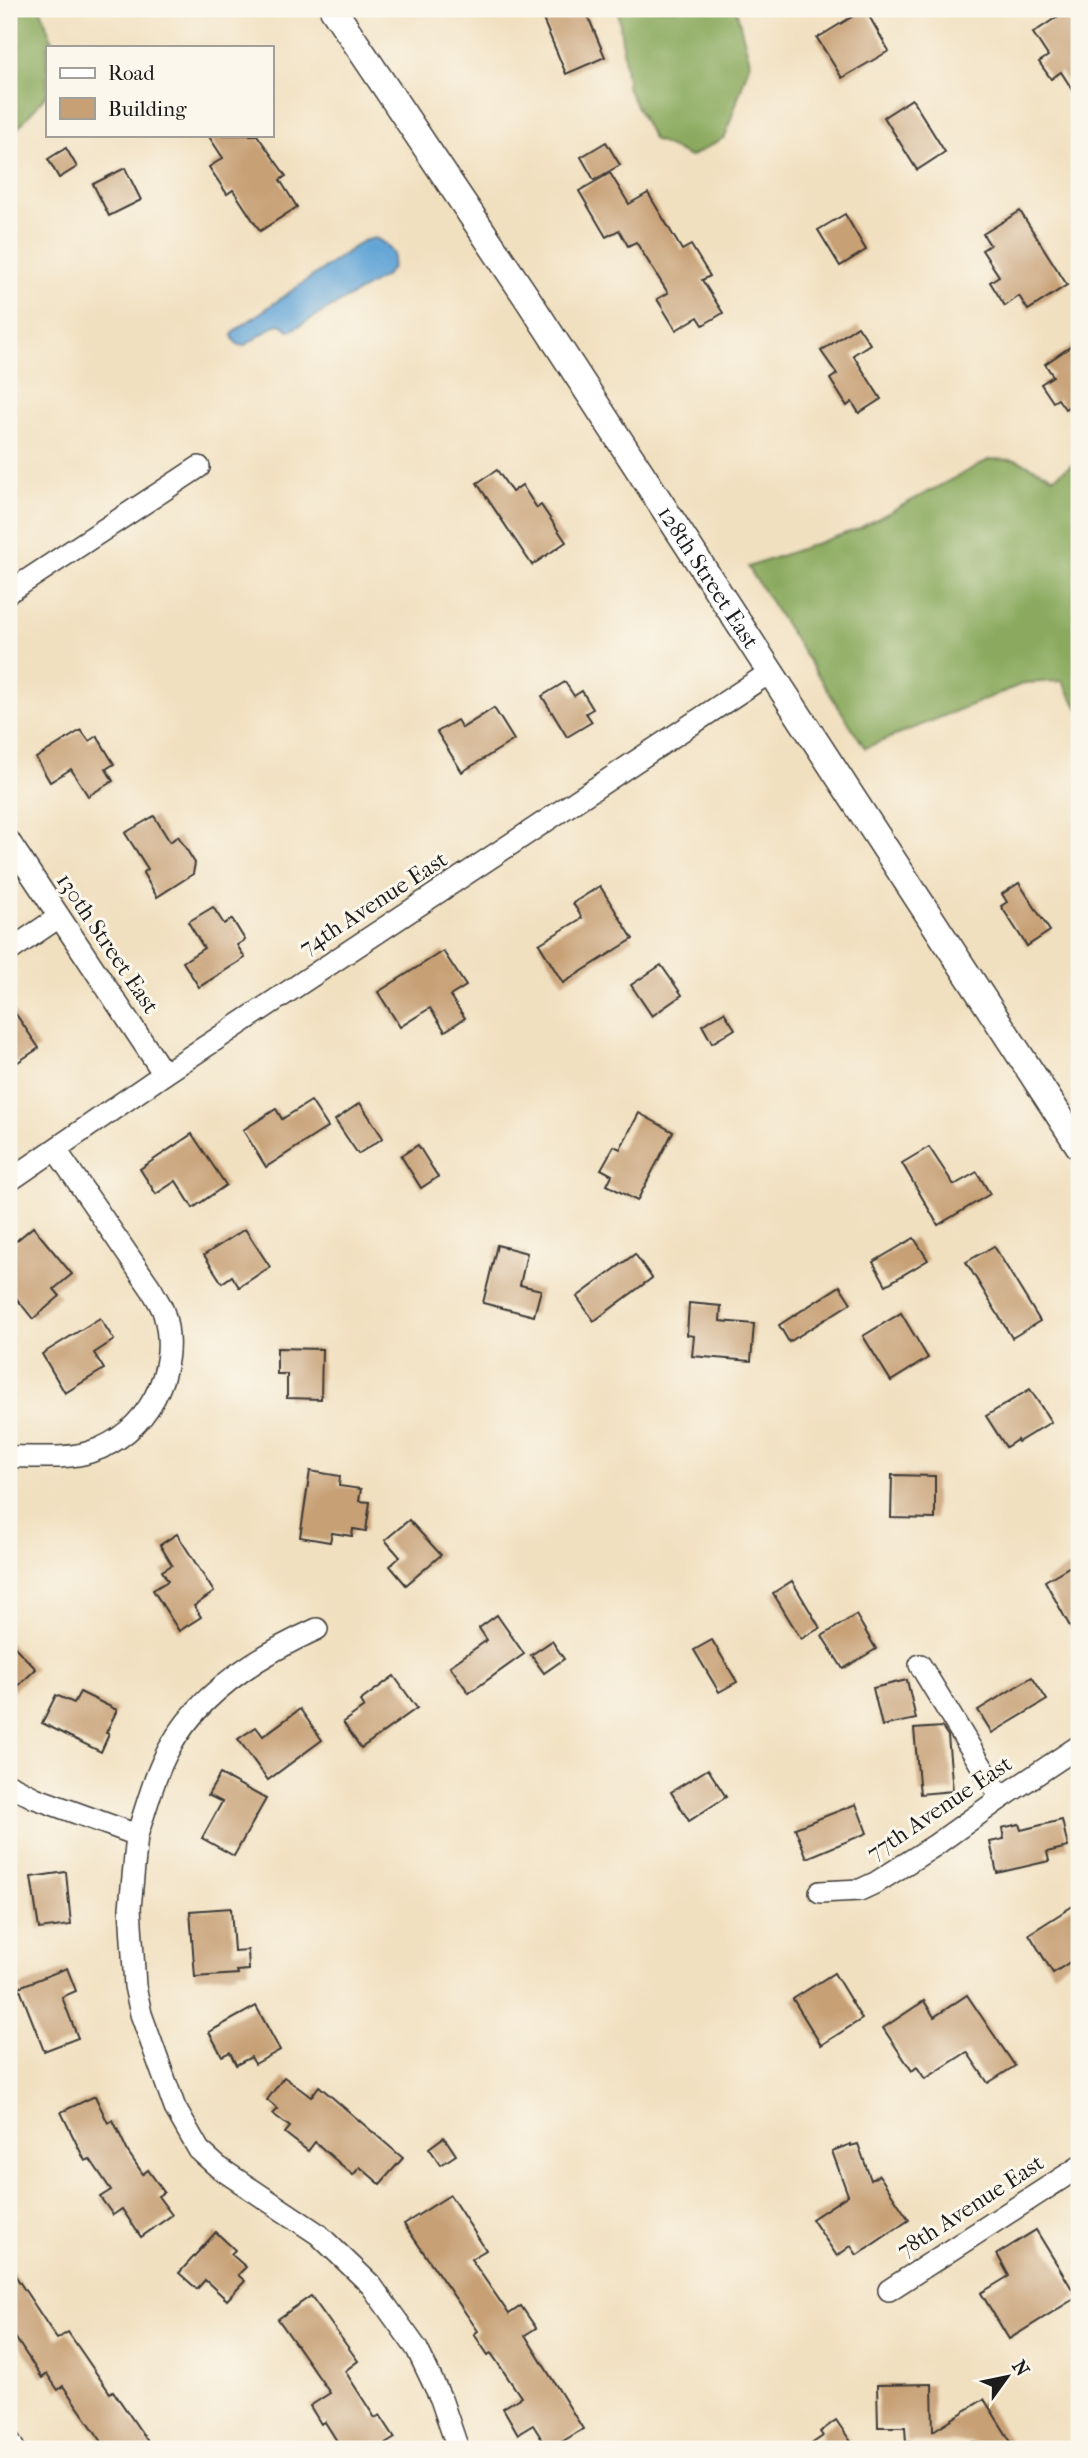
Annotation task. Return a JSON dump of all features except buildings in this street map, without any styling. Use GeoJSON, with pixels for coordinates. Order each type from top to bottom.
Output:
{"type":"FeatureCollection","features":[{"type":"Feature","properties":{"kind":"street","name":"128th Street East"},"geometry":{"type":"LineString","coordinates":[[333,9],[527,298],[1079,1146]]}},
{"type":"Feature","properties":{"kind":"street"},"geometry":{"type":"LineString","coordinates":[[9,592],[199,467]]}},
{"type":"Feature","properties":{"kind":"street","name":"74th Avenue East"},"geometry":{"type":"LineString","coordinates":[[9,1181],[164,1074],[769,673]]}},
{"type":"Feature","properties":{"kind":"street","name":"130th Street East"},"geometry":{"type":"LineString","coordinates":[[9,841],[164,1074]]}},
{"type":"Feature","properties":{"kind":"street"},"geometry":{"type":"LineString","coordinates":[[9,951],[59,917]]}},
{"type":"Feature","properties":{"kind":"street"},"geometry":{"type":"LineString","coordinates":[[9,1457],[77,1455],[91,1452],[123,1436],[138,1423],[156,1395],[167,1362],[164,1313],[152,1290],[56,1150]]}},
{"type":"Feature","properties":{"kind":"street"},"geometry":{"type":"LineString","coordinates":[[317,1629],[279,1646],[218,1688],[183,1726],[157,1775],[137,1835],[130,1908],[135,1986],[141,2014],[162,2075],[180,2117],[199,2150],[218,2167],[318,2234],[371,2285],[417,2349],[441,2399],[458,2449]]}},
{"type":"Feature","properties":{"kind":"street"},"geometry":{"type":"LineString","coordinates":[[920,1665],[1001,1798]]}},
{"type":"Feature","properties":{"kind":"street","name":"77th Avenue East"},"geometry":{"type":"LineString","coordinates":[[820,1892],[860,1890],[877,1882],[1079,1746]]}},
{"type":"Feature","properties":{"kind":"street"},"geometry":{"type":"LineString","coordinates":[[9,1785],[34,1798],[137,1835]]}},
{"type":"Feature","properties":{"kind":"street","name":"78th Avenue East"},"geometry":{"type":"LineString","coordinates":[[889,2290],[1079,2167]]}},
{"type":"Feature","properties":{"kind":"street"},"geometry":{"type":"LineString","coordinates":[[9,2440],[14,2449]]}},
{"type":"Feature","properties":{"kind":"green space"},"geometry":{"type":"Polygon","coordinates":[[[9,9],[41,9],[54,46],[46,46],[46,95],[18,128],[9,133],[9,9]]]}},
{"type":"Feature","properties":{"kind":"green space"},"geometry":{"type":"Polygon","coordinates":[[[618,9],[736,9],[750,62],[725,137],[690,157],[653,139],[628,90],[618,9]]]}},
{"type":"Feature","properties":{"kind":"green space"},"geometry":{"type":"Polygon","coordinates":[[[990,459],[1017,460],[1054,477],[1079,460],[1079,710],[1062,681],[1025,683],[865,748],[748,567],[858,529],[990,459]]]}},
{"type":"Feature","properties":{"kind":"water"},"geometry":{"type":"Polygon","coordinates":[[[375,238],[386,244],[394,254],[392,268],[384,277],[290,331],[281,324],[244,346],[235,341],[232,335],[236,330],[363,241],[375,238]]]}}]}
